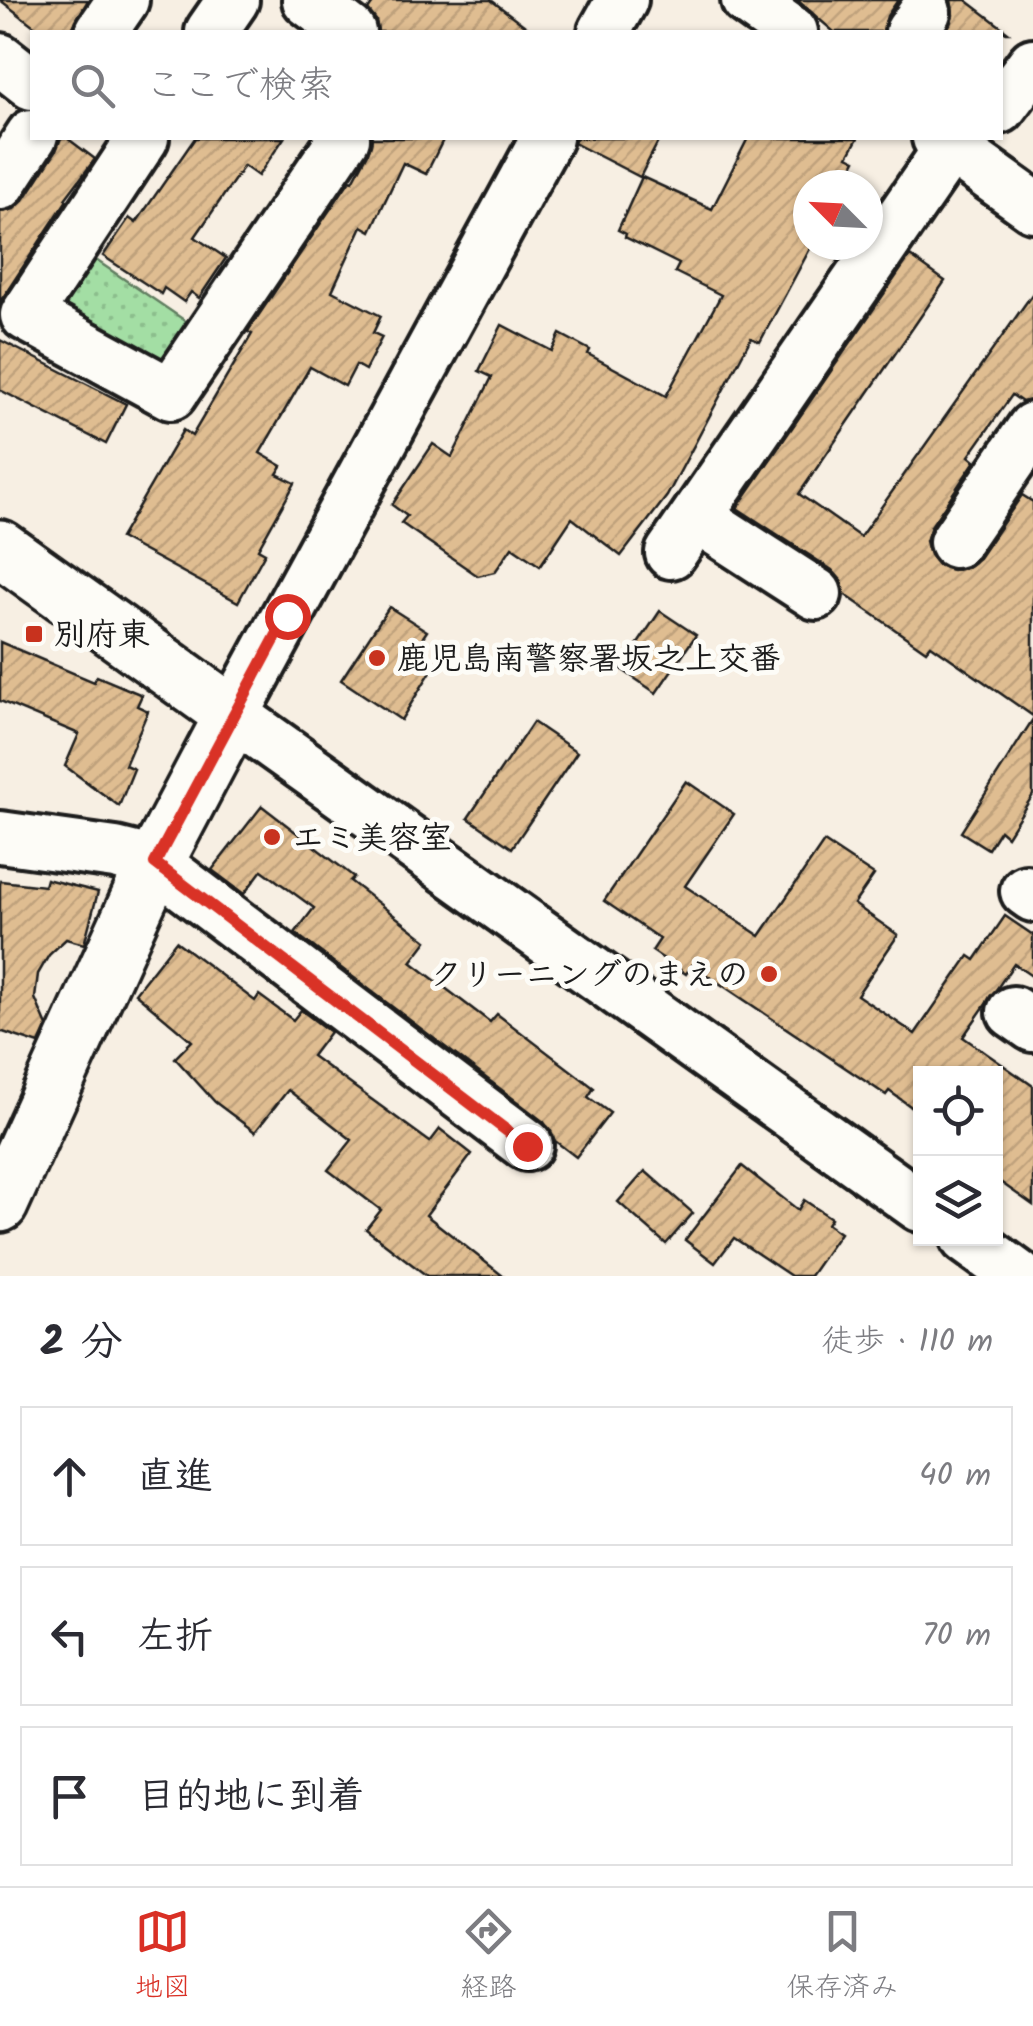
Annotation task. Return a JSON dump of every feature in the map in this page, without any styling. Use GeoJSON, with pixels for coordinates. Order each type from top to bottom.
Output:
{"type":"FeatureCollection","features":[{"type":"Feature","properties":{"kind":"street"},"geometry":{"type":"LineString","coordinates":[[102,30],[123,0]]}},
{"type":"Feature","properties":{"kind":"street"},"geometry":{"type":"LineString","coordinates":[[213,30],[233,0]]}},
{"type":"Feature","properties":{"kind":"street"},"geometry":{"type":"LineString","coordinates":[[308,0],[347,30]]}},
{"type":"Feature","properties":{"kind":"street"},"geometry":{"type":"LineString","coordinates":[[605,30],[622,0]]}},
{"type":"Feature","properties":{"kind":"street"},"geometry":{"type":"LineString","coordinates":[[747,0],[789,30]]}},
{"type":"Feature","properties":{"kind":"street"},"geometry":{"type":"LineString","coordinates":[[0,59],[30,82]]}},
{"type":"Feature","properties":{"kind":"street"},"geometry":{"type":"LineString","coordinates":[[1003,104],[1033,64]]}},
{"type":"Feature","properties":{"kind":"street"},"geometry":{"type":"LineString","coordinates":[[0,184],[30,138]]}},
{"type":"Feature","properties":{"kind":"street"},"geometry":{"type":"LineString","coordinates":[[141,140],[26,315],[172,394],[343,140]]}},
{"type":"Feature","properties":{"kind":"street"},"geometry":{"type":"LineString","coordinates":[[816,594],[684,535],[958,145],[1033,206]]}},
{"type":"Feature","properties":{"kind":"street"},"geometry":{"type":"LineString","coordinates":[[2,1197],[155,863],[526,146]]}},
{"type":"Feature","properties":{"kind":"street"},"geometry":{"type":"LineString","coordinates":[[955,542],[1033,428]]}},
{"type":"Feature","properties":{"kind":"street"},"geometry":{"type":"LineString","coordinates":[[0,548],[913,1201]]}},
{"type":"Feature","properties":{"kind":"street"},"geometry":{"type":"LineString","coordinates":[[0,837],[114,853],[155,863],[527,1146]]}},
{"type":"Feature","properties":{"kind":"street"},"geometry":{"type":"LineString","coordinates":[[977,1246],[1018,1276]]}},
{"type":"Feature","properties":{"kind":"green space"},"geometry":{"type":"Polygon","coordinates":[[[90,256],[193,326],[171,361],[149,364],[63,317],[61,298],[90,256]]]}},
{"type":"Feature","properties":{"kind":"building"},"geometry":{"type":"Polygon","coordinates":[[[0,0],[88,0],[71,30],[39,30],[0,0]]]}},
{"type":"Feature","properties":{"kind":"building"},"geometry":{"type":"Polygon","coordinates":[[[375,0],[491,0],[530,30],[378,30],[368,10],[375,0]]]}},
{"type":"Feature","properties":{"kind":"building"},"geometry":{"type":"Polygon","coordinates":[[[797,0],[898,0],[884,30],[832,30],[797,0]]]}},
{"type":"Feature","properties":{"kind":"building"},"geometry":{"type":"Polygon","coordinates":[[[951,0],[966,0],[1008,32],[947,30],[953,15],[951,0]]]}},
{"type":"Feature","properties":{"kind":"building"},"geometry":{"type":"Polygon","coordinates":[[[60,140],[70,140],[95,159],[0,302],[0,212],[14,209],[24,200],[60,140]]]}},
{"type":"Feature","properties":{"kind":"building"},"geometry":{"type":"Polygon","coordinates":[[[194,140],[283,140],[258,176],[244,166],[195,237],[226,258],[199,298],[191,292],[184,302],[164,288],[161,294],[103,256],[129,218],[136,223],[194,140]]]}},
{"type":"Feature","properties":{"kind":"building"},"geometry":{"type":"Polygon","coordinates":[[[371,140],[443,140],[426,174],[403,163],[371,231],[362,226],[332,291],[381,316],[373,333],[382,337],[365,370],[356,365],[345,386],[310,367],[260,453],[282,466],[277,474],[295,483],[258,549],[265,553],[238,602],[120,538],[183,430],[192,436],[252,334],[248,332],[250,328],[350,180],[353,181],[371,140]]]}},
{"type":"Feature","properties":{"kind":"building"},"geometry":{"type":"Polygon","coordinates":[[[575,140],[659,140],[640,177],[574,143],[575,140]]]}},
{"type":"Feature","properties":{"kind":"building"},"geometry":{"type":"Polygon","coordinates":[[[747,140],[857,140],[848,156],[856,160],[851,170],[793,170],[793,260],[804,260],[760,342],[751,338],[667,496],[621,556],[572,518],[540,566],[512,547],[495,572],[478,576],[401,523],[407,516],[392,505],[433,444],[452,457],[492,377],[479,371],[502,325],[552,351],[560,334],[590,350],[588,354],[666,396],[721,295],[675,272],[679,264],[618,230],[642,177],[712,209],[747,140]]]}},
{"type":"Feature","properties":{"kind":"building"},"geometry":{"type":"Polygon","coordinates":[[[910,256],[945,281],[799,494],[860,537],[1033,293],[1033,400],[1022,402],[1012,395],[969,456],[975,461],[931,526],[926,541],[938,565],[952,570],[966,568],[979,558],[1022,495],[1033,502],[1033,716],[931,645],[926,651],[844,594],[841,580],[832,570],[737,508],[910,256]]]}},
{"type":"Feature","properties":{"kind":"building"},"geometry":{"type":"Polygon","coordinates":[[[0,340],[126,404],[106,444],[0,390],[0,340]]]}},
{"type":"Feature","properties":{"kind":"building"},"geometry":{"type":"Polygon","coordinates":[[[389,607],[427,631],[413,652],[435,665],[401,720],[341,680],[389,607]]]}},
{"type":"Feature","properties":{"kind":"building"},"geometry":{"type":"Polygon","coordinates":[[[660,611],[696,635],[656,693],[621,669],[660,611]]]}},
{"type":"Feature","properties":{"kind":"building"},"geometry":{"type":"Polygon","coordinates":[[[0,642],[94,682],[97,676],[142,695],[137,706],[148,711],[125,765],[134,769],[119,806],[65,766],[79,734],[0,701],[0,642]]]}},
{"type":"Feature","properties":{"kind":"building"},"geometry":{"type":"Polygon","coordinates":[[[1033,719],[1033,795],[1007,836],[1000,830],[988,849],[961,832],[1033,719]]]}},
{"type":"Feature","properties":{"kind":"building"},"geometry":{"type":"Polygon","coordinates":[[[533,722],[577,752],[512,848],[468,818],[533,722]]]}},
{"type":"Feature","properties":{"kind":"building"},"geometry":{"type":"Polygon","coordinates":[[[686,781],[734,814],[685,886],[760,936],[824,842],[874,875],[854,904],[898,935],[857,995],[915,1034],[969,956],[975,960],[1005,916],[1033,935],[1033,977],[1014,964],[963,1037],[1033,1086],[1033,1205],[1003,1184],[1003,1066],[913,1066],[913,1108],[889,1091],[886,1095],[692,965],[686,974],[652,951],[660,939],[604,901],[686,781]]]}},
{"type":"Feature","properties":{"kind":"building"},"geometry":{"type":"Polygon","coordinates":[[[262,806],[354,877],[350,881],[427,941],[411,962],[490,1022],[497,1014],[594,1088],[588,1097],[610,1113],[576,1157],[555,1141],[544,1122],[295,933],[314,908],[262,870],[244,894],[212,870],[262,806]]]}},
{"type":"Feature","properties":{"kind":"building"},"geometry":{"type":"Polygon","coordinates":[[[46,879],[98,892],[84,944],[66,939],[49,955],[38,974],[35,998],[47,1026],[39,1044],[0,1031],[0,881],[44,886],[46,879]]]}},
{"type":"Feature","properties":{"kind":"building"},"geometry":{"type":"Polygon","coordinates":[[[176,941],[255,1001],[259,995],[293,1020],[301,1010],[330,1032],[312,1056],[430,1142],[440,1129],[472,1154],[426,1215],[503,1276],[427,1276],[366,1229],[381,1210],[328,1170],[352,1140],[288,1090],[255,1132],[215,1102],[175,1058],[192,1041],[135,993],[176,941]]]}},
{"type":"Feature","properties":{"kind":"building"},"geometry":{"type":"Polygon","coordinates":[[[742,1166],[798,1210],[804,1200],[831,1218],[827,1224],[840,1233],[810,1276],[791,1276],[734,1238],[715,1263],[685,1240],[742,1166]]]}},
{"type":"Feature","properties":{"kind":"building"},"geometry":{"type":"Polygon","coordinates":[[[645,1171],[693,1213],[666,1244],[618,1202],[645,1171]]]}},
{"type":"Feature","properties":{"kind":"place","name":"別府東"},"geometry":{"type":"Point","coordinates":[34,634]}},
{"type":"Feature","properties":{"kind":"place","name":"鹿児島南警察署坂之上交番"},"geometry":{"type":"Point","coordinates":[377,658]}},
{"type":"Feature","properties":{"kind":"place","name":"エミ美容室"},"geometry":{"type":"Point","coordinates":[272,837]}},
{"type":"Feature","properties":{"kind":"place","name":"クリーニングのまえの"},"geometry":{"type":"Point","coordinates":[769,974]}},
{"type":"Feature","properties":{"kind":"route"},"geometry":{"type":"LineString","coordinates":[[287,616],[155,863],[527,1146]]}}]}
